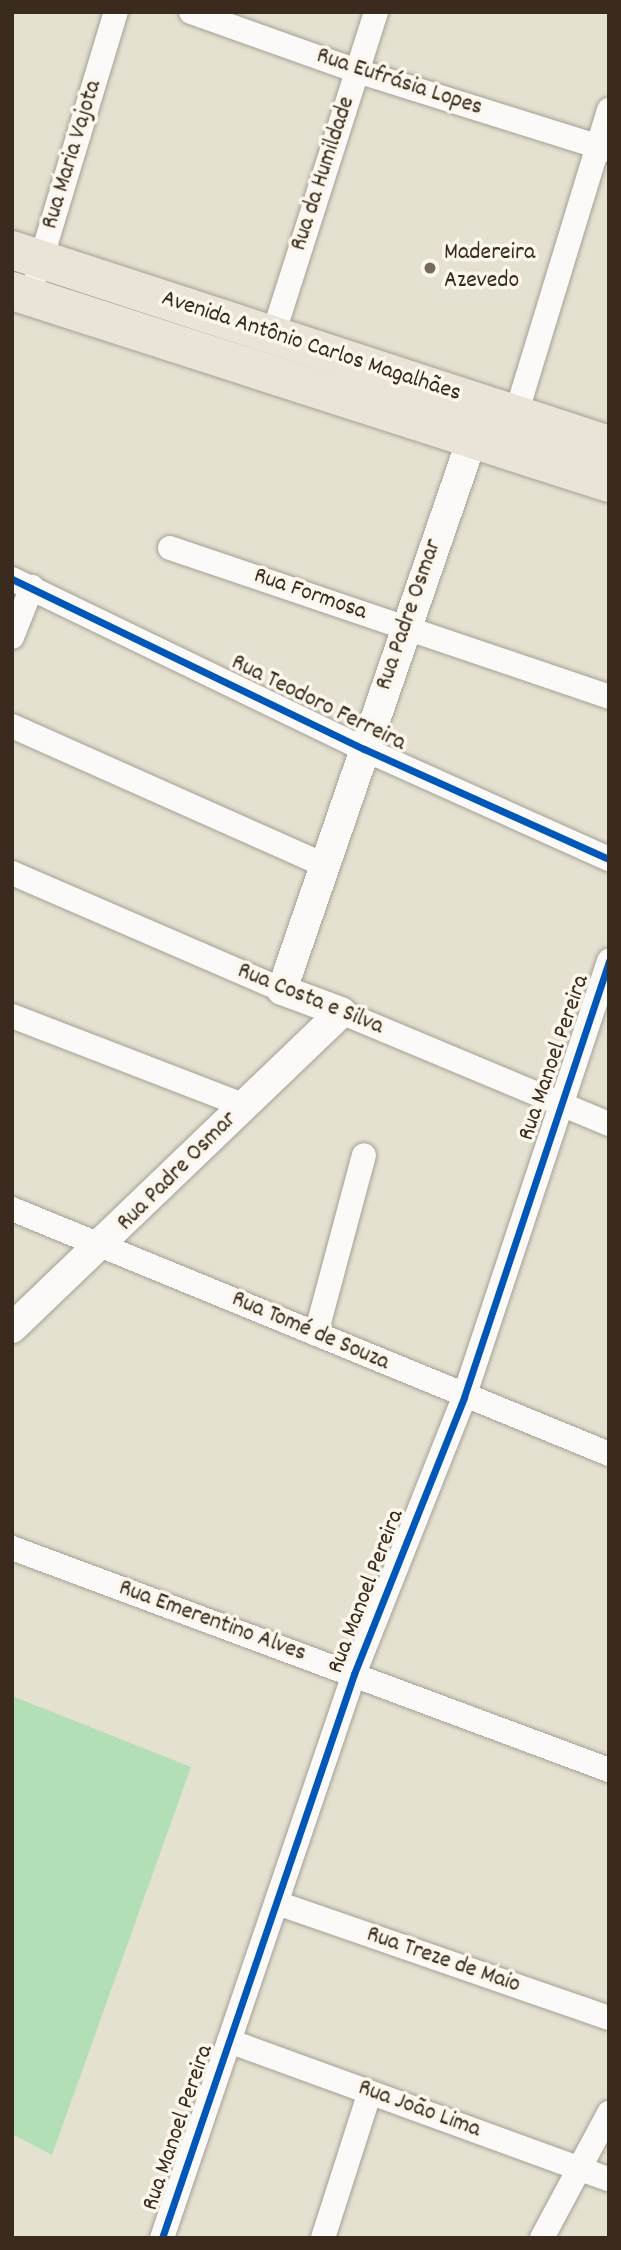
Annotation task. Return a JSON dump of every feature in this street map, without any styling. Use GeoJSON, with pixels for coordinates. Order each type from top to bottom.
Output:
{"type":"FeatureCollection","features":[{"type":"Feature","properties":{"kind":"main road","name":"Avenida Antônio Carlos Magalhães"},"geometry":{"type":"LineString","coordinates":[[27,255],[609,445]]}},
{"type":"Feature","properties":{"kind":"main road","name":"Avenida Antônio Carlos Magalhães"},"geometry":{"type":"LineString","coordinates":[[21,294],[609,484]]}},
{"type":"Feature","properties":{"kind":"street","name":"Rua Maria Vajota"},"geometry":{"type":"LineString","coordinates":[[21,294],[27,255],[116,12]]}},
{"type":"Feature","properties":{"kind":"street","name":"Rua Eufrásia Lopes"},"geometry":{"type":"LineString","coordinates":[[191,12],[357,71],[603,148]]}},
{"type":"Feature","properties":{"kind":"street","name":"Rua da Humildade"},"geometry":{"type":"LineString","coordinates":[[273,335],[376,12]]}},
{"type":"Feature","properties":{"kind":"street"},"geometry":{"type":"LineString","coordinates":[[516,414],[603,148],[609,110]]}},
{"type":"Feature","properties":{"kind":"street","name":"Rua Padre Osmar"},"geometry":{"type":"LineString","coordinates":[[282,990],[404,627],[472,439]]}},
{"type":"Feature","properties":{"kind":"street","name":"Rua Formosa"},"geometry":{"type":"LineString","coordinates":[[170,548],[609,697]]}},
{"type":"Feature","properties":{"kind":"street"},"geometry":{"type":"LineString","coordinates":[[12,638],[22,583]]}},
{"type":"Feature","properties":{"kind":"street","name":"Rua Teodoro Ferreira"},"geometry":{"type":"LineString","coordinates":[[22,583],[364,749],[609,859]]}},
{"type":"Feature","properties":{"kind":"street"},"geometry":{"type":"LineString","coordinates":[[12,726],[324,865]]}},
{"type":"Feature","properties":{"kind":"street","name":"Rua Costa e Silva"},"geometry":{"type":"LineString","coordinates":[[12,873],[282,990],[609,1124]]}},
{"type":"Feature","properties":{"kind":"street","name":"Rua Manoel Pereira"},"geometry":{"type":"LineString","coordinates":[[162,2238],[354,1674],[464,1397],[559,1104],[609,960]]}},
{"type":"Feature","properties":{"kind":"street","name":"Rua Padre Osmar"},"geometry":{"type":"LineString","coordinates":[[12,1328],[104,1245],[341,1012]]}},
{"type":"Feature","properties":{"kind":"street"},"geometry":{"type":"LineString","coordinates":[[12,1016],[245,1106]]}},
{"type":"Feature","properties":{"kind":"street"},"geometry":{"type":"LineString","coordinates":[[316,1334],[364,1155]]}},
{"type":"Feature","properties":{"kind":"street","name":"Rua Tomé de Souza"},"geometry":{"type":"LineString","coordinates":[[12,1209],[464,1397],[609,1454]]}},
{"type":"Feature","properties":{"kind":"street","name":"Rua Emerentino Alves"},"geometry":{"type":"LineString","coordinates":[[12,1548],[609,1770]]}},
{"type":"Feature","properties":{"kind":"street","name":"Rua Treze de Maio"},"geometry":{"type":"LineString","coordinates":[[276,1903],[609,2018]]}},
{"type":"Feature","properties":{"kind":"street","name":"Rua João Lima"},"geometry":{"type":"LineString","coordinates":[[229,2041],[609,2179]]}},
{"type":"Feature","properties":{"kind":"street"},"geometry":{"type":"LineString","coordinates":[[323,2238],[370,2092]]}},
{"type":"Feature","properties":{"kind":"street"},"geometry":{"type":"LineString","coordinates":[[542,2238],[609,2113]]}},
{"type":"Feature","properties":{"kind":"green space"},"geometry":{"type":"Polygon","coordinates":[[[12,1696],[191,1767],[52,2155],[12,2134],[12,1696]]]}},
{"type":"Feature","properties":{"kind":"cycle path"},"geometry":{"type":"LineString","coordinates":[[12,579],[364,749],[609,859]]}},
{"type":"Feature","properties":{"kind":"cycle path"},"geometry":{"type":"LineString","coordinates":[[162,2238],[354,1674],[464,1397],[609,960]]}},
{"type":"Feature","properties":{"kind":"place","name":"Madereira Azevedo"},"geometry":{"type":"Point","coordinates":[430,268]}}]}
